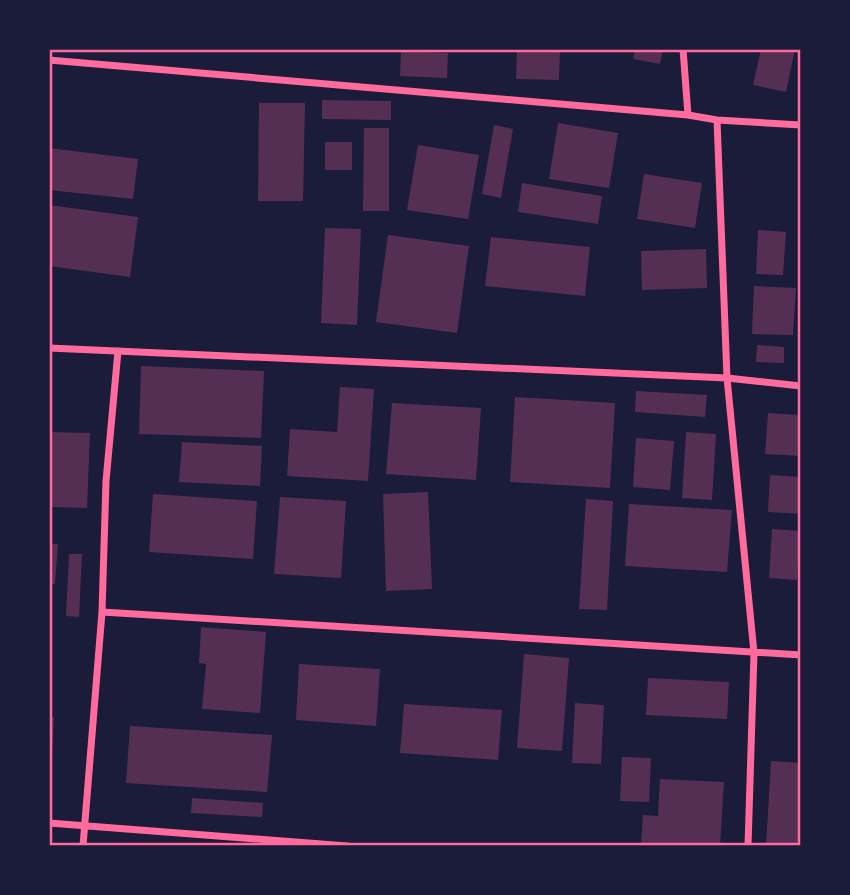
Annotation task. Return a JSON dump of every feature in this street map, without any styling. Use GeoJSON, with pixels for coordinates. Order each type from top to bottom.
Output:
{"type":"FeatureCollection","features":[{"type":"Feature","properties":{"kind":"street"},"geometry":{"type":"LineString","coordinates":[[683,49],[688,115]]}},
{"type":"Feature","properties":{"kind":"street"},"geometry":{"type":"LineString","coordinates":[[49,60],[688,115],[716,120],[801,125]]}},
{"type":"Feature","properties":{"kind":"street"},"geometry":{"type":"LineString","coordinates":[[716,120],[727,378],[754,653],[748,846]]}},
{"type":"Feature","properties":{"kind":"street"},"geometry":{"type":"LineString","coordinates":[[49,348],[727,378],[801,386]]}},
{"type":"Feature","properties":{"kind":"street"},"geometry":{"type":"LineString","coordinates":[[83,846],[102,612],[106,481],[118,351]]}},
{"type":"Feature","properties":{"kind":"street"},"geometry":{"type":"LineString","coordinates":[[102,612],[801,654]]}},
{"type":"Feature","properties":{"kind":"street"},"geometry":{"type":"LineString","coordinates":[[49,823],[347,846]]}},
{"type":"Feature","properties":{"kind":"building"},"geometry":{"type":"Polygon","coordinates":[[[517,49],[560,49],[559,80],[516,79],[517,49]]]}},
{"type":"Feature","properties":{"kind":"building"},"geometry":{"type":"Polygon","coordinates":[[[635,49],[663,49],[660,64],[633,59],[635,49]]]}},
{"type":"Feature","properties":{"kind":"building"},"geometry":{"type":"Polygon","coordinates":[[[761,49],[795,49],[786,92],[753,85],[761,49]]]}},
{"type":"Feature","properties":{"kind":"building"},"geometry":{"type":"Polygon","coordinates":[[[401,51],[448,53],[447,78],[400,76],[401,51]]]}},
{"type":"Feature","properties":{"kind":"building"},"geometry":{"type":"Polygon","coordinates":[[[322,100],[391,101],[391,120],[322,119],[322,100]]]}},
{"type":"Feature","properties":{"kind":"building"},"geometry":{"type":"Polygon","coordinates":[[[259,103],[305,103],[303,201],[258,201],[259,103]]]}},
{"type":"Feature","properties":{"kind":"building"},"geometry":{"type":"Polygon","coordinates":[[[558,123],[618,133],[609,188],[549,179],[558,123]]]}},
{"type":"Feature","properties":{"kind":"building"},"geometry":{"type":"Polygon","coordinates":[[[494,125],[513,129],[501,198],[482,194],[494,125]]]}},
{"type":"Feature","properties":{"kind":"building"},"geometry":{"type":"Polygon","coordinates":[[[364,128],[389,128],[389,211],[363,211],[364,128]]]}},
{"type":"Feature","properties":{"kind":"building"},"geometry":{"type":"Polygon","coordinates":[[[325,142],[352,142],[352,170],[325,170],[325,142]]]}},
{"type":"Feature","properties":{"kind":"building"},"geometry":{"type":"Polygon","coordinates":[[[418,145],[479,155],[468,219],[407,210],[418,145]]]}},
{"type":"Feature","properties":{"kind":"building"},"geometry":{"type":"Polygon","coordinates":[[[49,148],[138,159],[133,199],[49,190],[49,148]]]}},
{"type":"Feature","properties":{"kind":"building"},"geometry":{"type":"Polygon","coordinates":[[[644,174],[702,183],[695,228],[637,219],[644,174]]]}},
{"type":"Feature","properties":{"kind":"building"},"geometry":{"type":"Polygon","coordinates":[[[522,183],[602,196],[598,224],[518,212],[522,183]]]}},
{"type":"Feature","properties":{"kind":"building"},"geometry":{"type":"Polygon","coordinates":[[[49,205],[138,217],[130,277],[49,266],[49,205]]]}},
{"type":"Feature","properties":{"kind":"building"},"geometry":{"type":"Polygon","coordinates":[[[325,228],[361,229],[357,325],[321,323],[325,228]]]}},
{"type":"Feature","properties":{"kind":"building"},"geometry":{"type":"Polygon","coordinates":[[[758,230],[786,232],[783,275],[756,274],[758,230]]]}},
{"type":"Feature","properties":{"kind":"building"},"geometry":{"type":"Polygon","coordinates":[[[388,235],[469,246],[457,333],[376,322],[388,235]]]}},
{"type":"Feature","properties":{"kind":"building"},"geometry":{"type":"Polygon","coordinates":[[[491,237],[590,247],[585,296],[485,286],[491,237]]]}},
{"type":"Feature","properties":{"kind":"building"},"geometry":{"type":"Polygon","coordinates":[[[706,249],[707,288],[642,290],[641,251],[706,249]]]}},
{"type":"Feature","properties":{"kind":"building"},"geometry":{"type":"Polygon","coordinates":[[[754,286],[796,288],[793,335],[752,334],[754,286]]]}},
{"type":"Feature","properties":{"kind":"building"},"geometry":{"type":"Polygon","coordinates":[[[757,345],[784,347],[784,363],[756,362],[757,345]]]}},
{"type":"Feature","properties":{"kind":"building"},"geometry":{"type":"Polygon","coordinates":[[[141,366],[264,371],[261,438],[139,434],[141,366]]]}},
{"type":"Feature","properties":{"kind":"building"},"geometry":{"type":"Polygon","coordinates":[[[340,387],[374,389],[368,481],[287,476],[290,429],[337,432],[340,387]]]}},
{"type":"Feature","properties":{"kind":"building"},"geometry":{"type":"Polygon","coordinates":[[[636,391],[707,395],[705,417],[635,412],[636,391]]]}},
{"type":"Feature","properties":{"kind":"building"},"geometry":{"type":"Polygon","coordinates":[[[515,397],[615,403],[610,488],[510,482],[515,397]]]}},
{"type":"Feature","properties":{"kind":"building"},"geometry":{"type":"Polygon","coordinates":[[[392,403],[481,408],[476,480],[386,474],[392,403]]]}},
{"type":"Feature","properties":{"kind":"building"},"geometry":{"type":"Polygon","coordinates":[[[768,413],[801,415],[801,456],[765,454],[768,413]]]}},
{"type":"Feature","properties":{"kind":"building"},"geometry":{"type":"Polygon","coordinates":[[[49,432],[90,433],[87,508],[49,507],[49,432]]]}},
{"type":"Feature","properties":{"kind":"building"},"geometry":{"type":"Polygon","coordinates":[[[686,432],[716,434],[712,500],[682,498],[686,432]]]}},
{"type":"Feature","properties":{"kind":"building"},"geometry":{"type":"Polygon","coordinates":[[[636,438],[674,441],[670,490],[633,487],[636,438]]]}},
{"type":"Feature","properties":{"kind":"building"},"geometry":{"type":"Polygon","coordinates":[[[182,442],[262,446],[260,486],[179,482],[182,442]]]}},
{"type":"Feature","properties":{"kind":"building"},"geometry":{"type":"Polygon","coordinates":[[[770,475],[801,477],[801,514],[768,512],[770,475]]]}},
{"type":"Feature","properties":{"kind":"building"},"geometry":{"type":"Polygon","coordinates":[[[428,492],[432,589],[386,591],[383,494],[428,492]]]}},
{"type":"Feature","properties":{"kind":"building"},"geometry":{"type":"Polygon","coordinates":[[[153,494],[257,501],[253,559],[149,552],[153,494]]]}},
{"type":"Feature","properties":{"kind":"building"},"geometry":{"type":"Polygon","coordinates":[[[280,497],[346,501],[341,578],[274,574],[280,497]]]}},
{"type":"Feature","properties":{"kind":"building"},"geometry":{"type":"Polygon","coordinates":[[[586,499],[613,501],[607,610],[579,609],[586,499]]]}},
{"type":"Feature","properties":{"kind":"building"},"geometry":{"type":"Polygon","coordinates":[[[629,504],[732,510],[727,572],[625,566],[629,504]]]}},
{"type":"Feature","properties":{"kind":"building"},"geometry":{"type":"Polygon","coordinates":[[[772,529],[800,531],[797,580],[769,578],[772,529]]]}},
{"type":"Feature","properties":{"kind":"building"},"geometry":{"type":"Polygon","coordinates":[[[49,544],[58,544],[55,584],[49,584],[49,544]]]}},
{"type":"Feature","properties":{"kind":"building"},"geometry":{"type":"Polygon","coordinates":[[[69,554],[82,554],[79,617],[66,616],[69,554]]]}},
{"type":"Feature","properties":{"kind":"building"},"geometry":{"type":"Polygon","coordinates":[[[201,627],[266,632],[260,713],[202,709],[206,664],[199,663],[201,627]]]}},
{"type":"Feature","properties":{"kind":"building"},"geometry":{"type":"Polygon","coordinates":[[[524,654],[569,658],[562,751],[517,748],[524,654]]]}},
{"type":"Feature","properties":{"kind":"building"},"geometry":{"type":"Polygon","coordinates":[[[299,664],[380,669],[376,726],[296,720],[299,664]]]}},
{"type":"Feature","properties":{"kind":"building"},"geometry":{"type":"Polygon","coordinates":[[[648,678],[729,682],[727,719],[646,715],[648,678]]]}},
{"type":"Feature","properties":{"kind":"building"},"geometry":{"type":"Polygon","coordinates":[[[575,703],[604,705],[601,764],[572,763],[575,703]]]}},
{"type":"Feature","properties":{"kind":"building"},"geometry":{"type":"Polygon","coordinates":[[[404,704],[502,710],[498,760],[400,753],[404,704]]]}},
{"type":"Feature","properties":{"kind":"building"},"geometry":{"type":"Polygon","coordinates":[[[49,717],[54,717],[52,760],[49,760],[49,717]]]}},
{"type":"Feature","properties":{"kind":"building"},"geometry":{"type":"Polygon","coordinates":[[[130,726],[272,735],[267,792],[126,783],[130,726]]]}},
{"type":"Feature","properties":{"kind":"building"},"geometry":{"type":"Polygon","coordinates":[[[622,757],[651,758],[649,802],[620,801],[622,757]]]}},
{"type":"Feature","properties":{"kind":"building"},"geometry":{"type":"Polygon","coordinates":[[[771,761],[801,763],[801,846],[766,846],[771,761]]]}},
{"type":"Feature","properties":{"kind":"building"},"geometry":{"type":"Polygon","coordinates":[[[660,779],[724,782],[720,846],[641,846],[643,815],[658,816],[660,779]]]}},
{"type":"Feature","properties":{"kind":"building"},"geometry":{"type":"Polygon","coordinates":[[[192,798],[263,803],[262,817],[191,813],[192,798]]]}}]}
